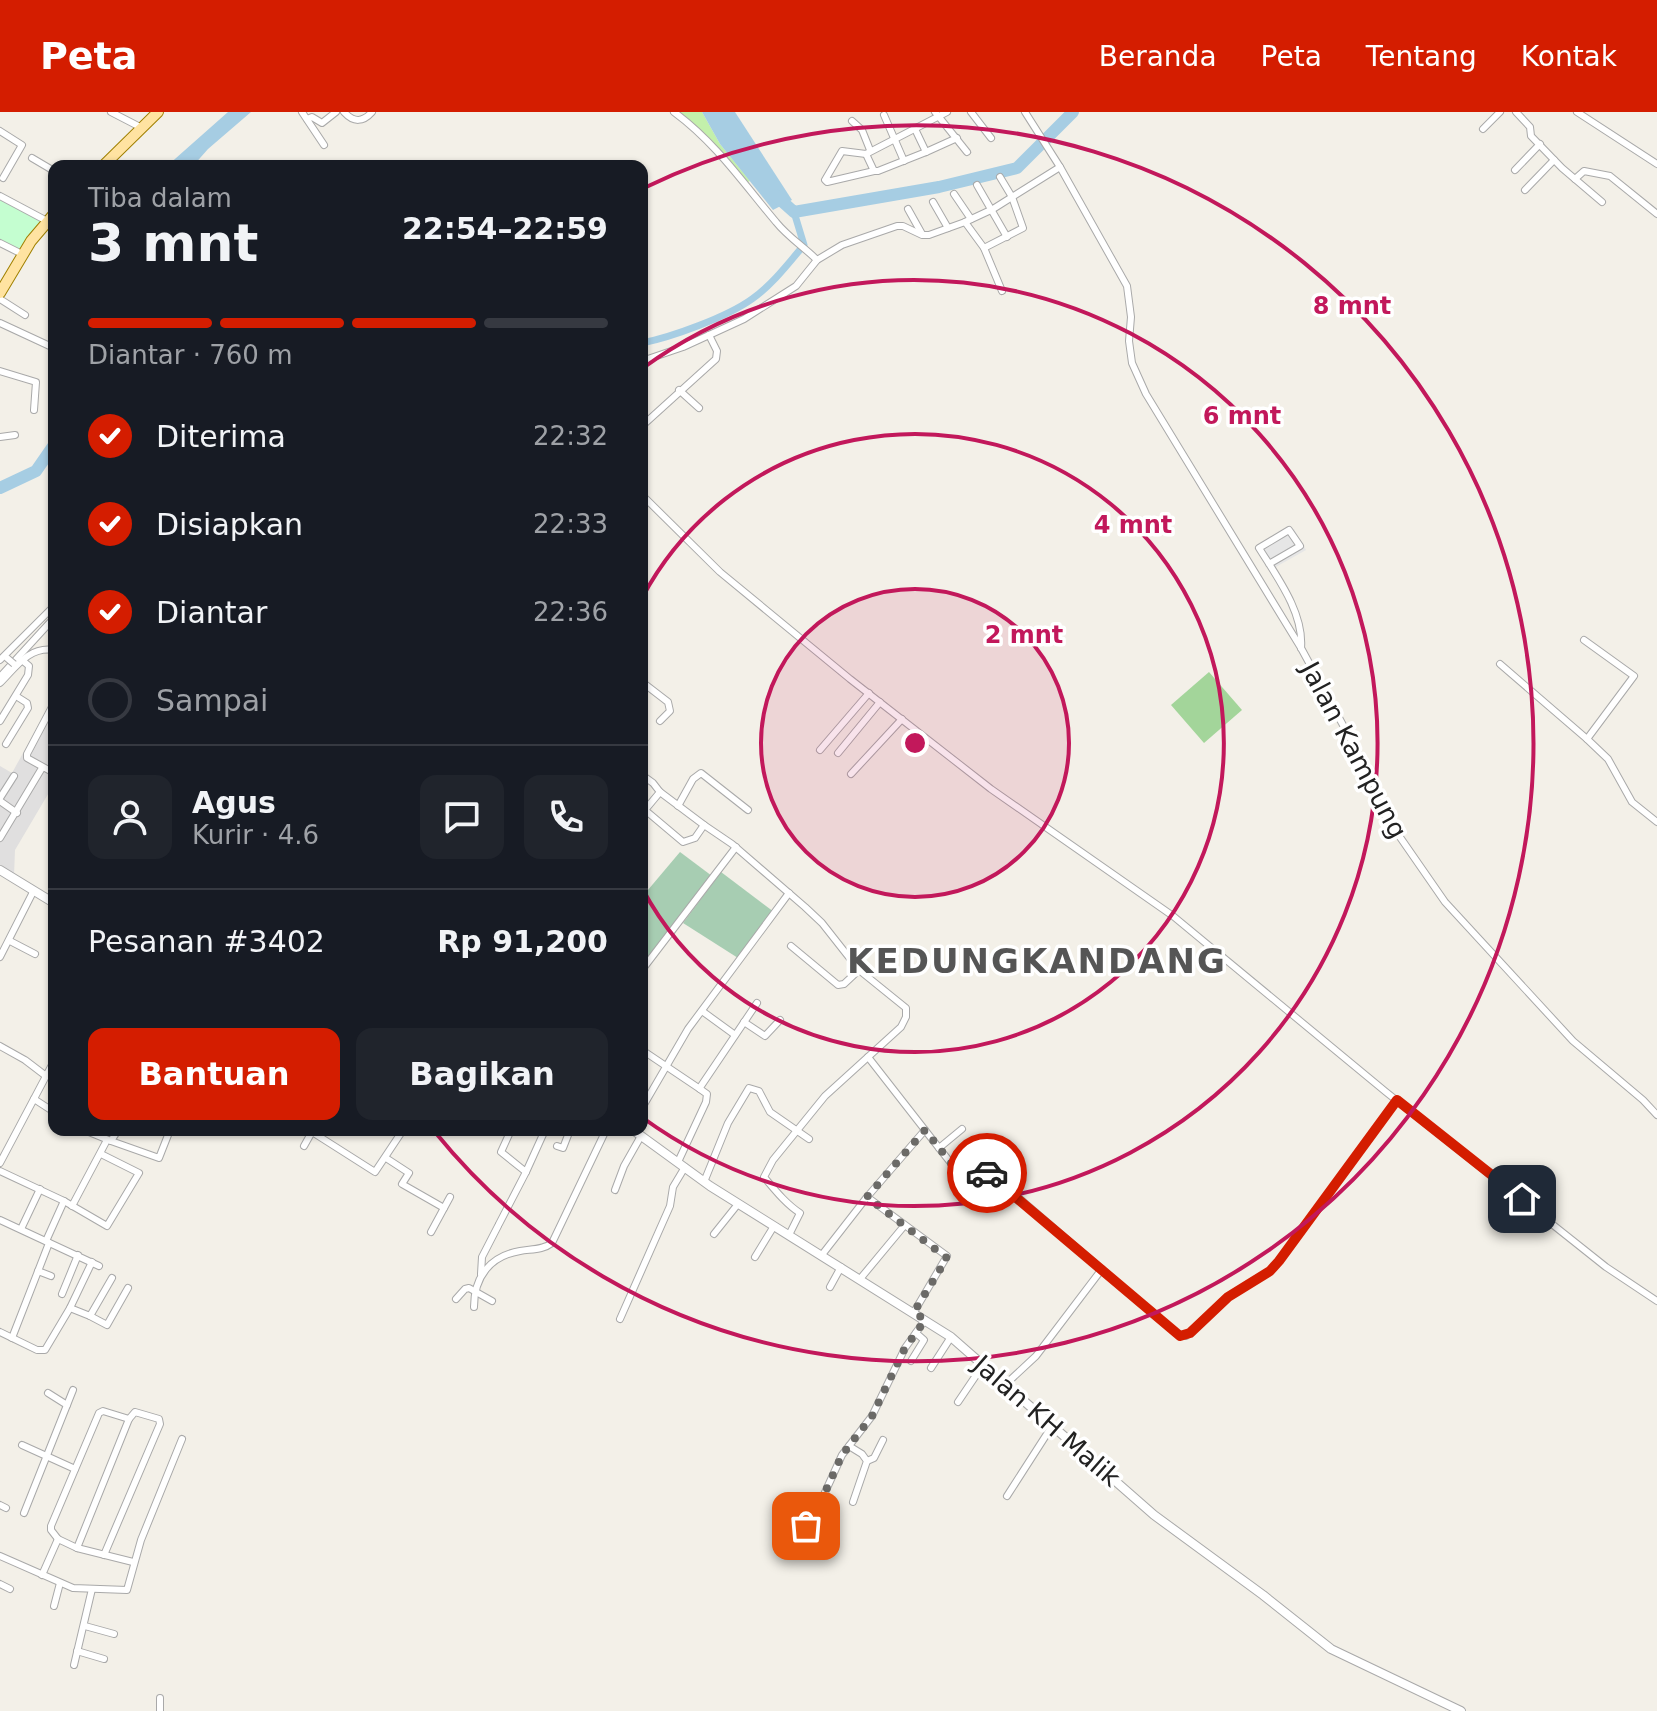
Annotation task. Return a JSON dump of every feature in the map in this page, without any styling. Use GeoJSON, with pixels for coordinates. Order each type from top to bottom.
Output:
{"type":"FeatureCollection","features":[{"type":"Feature","properties":{"kind":"main road"},"geometry":{"type":"LineString","coordinates":[[109,160],[158,112]]}},
{"type":"Feature","properties":{"kind":"main road"},"geometry":{"type":"LineString","coordinates":[[0,296],[22,254],[48,222]]}},
{"type":"Feature","properties":{"kind":"street"},"geometry":{"type":"LineString","coordinates":[[111,112],[142,128]]}},
{"type":"Feature","properties":{"kind":"street"},"geometry":{"type":"LineString","coordinates":[[304,115],[322,123],[336,112]]}},
{"type":"Feature","properties":{"kind":"street"},"geometry":{"type":"LineString","coordinates":[[344,112],[358,121],[364,120],[372,112]]}},
{"type":"Feature","properties":{"kind":"street"},"geometry":{"type":"LineString","coordinates":[[674,112],[707,139],[777,223],[817,260]]}},
{"type":"Feature","properties":{"kind":"street"},"geometry":{"type":"LineString","coordinates":[[947,112],[868,152],[840,152],[826,181],[881,171],[957,138]]}},
{"type":"Feature","properties":{"kind":"street"},"geometry":{"type":"LineString","coordinates":[[971,112],[991,138]]}},
{"type":"Feature","properties":{"kind":"street","name":"Jalan Kampung"},"geometry":{"type":"LineString","coordinates":[[1025,112],[1127,286],[1132,363],[1146,394],[1301,648],[1374,782],[1377,804],[1385,817],[1445,902],[1500,963],[1579,1047],[1657,1115]]}},
{"type":"Feature","properties":{"kind":"street"},"geometry":{"type":"LineString","coordinates":[[1483,129],[1500,112]]}},
{"type":"Feature","properties":{"kind":"street"},"geometry":{"type":"LineString","coordinates":[[1516,112],[1530,127],[1531,136],[1602,202]]}},
{"type":"Feature","properties":{"kind":"street"},"geometry":{"type":"LineString","coordinates":[[1577,112],[1657,164]]}},
{"type":"Feature","properties":{"kind":"street"},"geometry":{"type":"LineString","coordinates":[[304,115],[324,145]]}},
{"type":"Feature","properties":{"kind":"street"},"geometry":{"type":"LineString","coordinates":[[884,115],[904,161]]}},
{"type":"Feature","properties":{"kind":"street"},"geometry":{"type":"LineString","coordinates":[[937,115],[967,152]]}},
{"type":"Feature","properties":{"kind":"street"},"geometry":{"type":"LineString","coordinates":[[852,121],[862,130],[874,171]]}},
{"type":"Feature","properties":{"kind":"street"},"geometry":{"type":"LineString","coordinates":[[915,129],[926,152]]}},
{"type":"Feature","properties":{"kind":"street"},"geometry":{"type":"LineString","coordinates":[[0,131],[22,145],[3,178]]}},
{"type":"Feature","properties":{"kind":"street"},"geometry":{"type":"LineString","coordinates":[[1515,170],[1540,144]]}},
{"type":"Feature","properties":{"kind":"street"},"geometry":{"type":"LineString","coordinates":[[32,158],[48,167]]}},
{"type":"Feature","properties":{"kind":"street"},"geometry":{"type":"LineString","coordinates":[[1525,190],[1554,160]]}},
{"type":"Feature","properties":{"kind":"street"},"geometry":{"type":"LineString","coordinates":[[648,359],[709,335],[774,302],[796,286],[817,260],[842,245],[897,226],[922,235],[968,221],[1060,167]]}},
{"type":"Feature","properties":{"kind":"street"},"geometry":{"type":"LineString","coordinates":[[1575,179],[1584,171],[1610,176],[1657,214]]}},
{"type":"Feature","properties":{"kind":"street"},"geometry":{"type":"LineString","coordinates":[[984,248],[1023,228],[1012,197],[1000,177]]}},
{"type":"Feature","properties":{"kind":"street"},"geometry":{"type":"LineString","coordinates":[[977,185],[1007,237]]}},
{"type":"Feature","properties":{"kind":"street"},"geometry":{"type":"LineString","coordinates":[[954,194],[984,248],[1002,291]]}},
{"type":"Feature","properties":{"kind":"street"},"geometry":{"type":"LineString","coordinates":[[0,196],[48,217]]}},
{"type":"Feature","properties":{"kind":"street"},"geometry":{"type":"LineString","coordinates":[[933,202],[948,228]]}},
{"type":"Feature","properties":{"kind":"street"},"geometry":{"type":"LineString","coordinates":[[908,209],[922,235]]}},
{"type":"Feature","properties":{"kind":"street"},"geometry":{"type":"LineString","coordinates":[[0,243],[22,254]]}},
{"type":"Feature","properties":{"kind":"street"},"geometry":{"type":"LineString","coordinates":[[0,296],[25,315]]}},
{"type":"Feature","properties":{"kind":"street"},"geometry":{"type":"LineString","coordinates":[[0,323],[48,345]]}},
{"type":"Feature","properties":{"kind":"street"},"geometry":{"type":"LineString","coordinates":[[648,420],[716,359],[717,351],[709,335]]}},
{"type":"Feature","properties":{"kind":"street"},"geometry":{"type":"LineString","coordinates":[[0,371],[36,382],[34,410]]}},
{"type":"Feature","properties":{"kind":"street"},"geometry":{"type":"LineString","coordinates":[[679,390],[699,408]]}},
{"type":"Feature","properties":{"kind":"street"},"geometry":{"type":"LineString","coordinates":[[0,437],[15,435]]}},
{"type":"Feature","properties":{"kind":"street"},"geometry":{"type":"LineString","coordinates":[[648,501],[720,572],[880,702],[991,789],[1173,916],[1606,1267],[1657,1301]]}},
{"type":"Feature","properties":{"kind":"street"},"geometry":{"type":"LineString","coordinates":[[1269,564],[1300,546],[1289,530],[1260,546],[1269,564],[1298,618],[1302,632],[1301,648]]}},
{"type":"Feature","properties":{"kind":"street"},"geometry":{"type":"LineString","coordinates":[[0,721],[30,672],[29,666],[3,657],[48,612]]}},
{"type":"Feature","properties":{"kind":"street"},"geometry":{"type":"LineString","coordinates":[[0,677],[48,625]]}},
{"type":"Feature","properties":{"kind":"street"},"geometry":{"type":"LineString","coordinates":[[1584,640],[1634,676],[1587,739]]}},
{"type":"Feature","properties":{"kind":"street"},"geometry":{"type":"LineString","coordinates":[[0,683],[18,663],[36,651],[48,650]]}},
{"type":"Feature","properties":{"kind":"street"},"geometry":{"type":"LineString","coordinates":[[1500,664],[1608,759],[1632,802],[1657,822]]}},
{"type":"Feature","properties":{"kind":"street"},"geometry":{"type":"LineString","coordinates":[[648,687],[668,702],[670,711],[660,721]]}},
{"type":"Feature","properties":{"kind":"street"},"geometry":{"type":"LineString","coordinates":[[820,750],[869,693]]}},
{"type":"Feature","properties":{"kind":"street"},"geometry":{"type":"LineString","coordinates":[[6,744],[28,708],[27,703],[16,696]]}},
{"type":"Feature","properties":{"kind":"street"},"geometry":{"type":"LineString","coordinates":[[838,753],[880,702]]}},
{"type":"Feature","properties":{"kind":"street"},"geometry":{"type":"LineString","coordinates":[[48,714],[27,754],[27,758],[48,770]]}},
{"type":"Feature","properties":{"kind":"street"},"geometry":{"type":"LineString","coordinates":[[851,774],[902,719]]}},
{"type":"Feature","properties":{"kind":"street"},"geometry":{"type":"LineString","coordinates":[[0,838],[42,768]]}},
{"type":"Feature","properties":{"kind":"street"},"geometry":{"type":"LineString","coordinates":[[678,806],[693,779],[701,773],[748,810]]}},
{"type":"Feature","properties":{"kind":"street"},"geometry":{"type":"LineString","coordinates":[[14,776],[0,799],[17,813]]}},
{"type":"Feature","properties":{"kind":"street"},"geometry":{"type":"LineString","coordinates":[[648,779],[678,806],[736,847],[789,893],[822,923],[859,970],[901,1002],[907,1013],[905,1022],[893,1036],[825,1096],[763,1177],[787,1205],[800,1213],[789,1235]]}},
{"type":"Feature","properties":{"kind":"street"},"geometry":{"type":"LineString","coordinates":[[648,807],[660,792]]}},
{"type":"Feature","properties":{"kind":"street"},"geometry":{"type":"LineString","coordinates":[[648,815],[683,842],[695,838],[704,825]]}},
{"type":"Feature","properties":{"kind":"street"},"geometry":{"type":"LineString","coordinates":[[648,962],[736,847]]}},
{"type":"Feature","properties":{"kind":"street"},"geometry":{"type":"LineString","coordinates":[[0,870],[48,900]]}},
{"type":"Feature","properties":{"kind":"street"},"geometry":{"type":"LineString","coordinates":[[0,957],[33,892]]}},
{"type":"Feature","properties":{"kind":"street"},"geometry":{"type":"LineString","coordinates":[[648,1097],[702,1011],[789,893]]}},
{"type":"Feature","properties":{"kind":"street"},"geometry":{"type":"LineString","coordinates":[[10,941],[35,954]]}},
{"type":"Feature","properties":{"kind":"street"},"geometry":{"type":"LineString","coordinates":[[791,946],[838,985],[844,984],[859,970]]}},
{"type":"Feature","properties":{"kind":"street"},"geometry":{"type":"LineString","coordinates":[[700,1089],[757,1003]]}},
{"type":"Feature","properties":{"kind":"street"},"geometry":{"type":"LineString","coordinates":[[702,1011],[735,1035]]}},
{"type":"Feature","properties":{"kind":"street"},"geometry":{"type":"LineString","coordinates":[[744,1022],[765,1036],[780,1020]]}},
{"type":"Feature","properties":{"kind":"street"},"geometry":{"type":"LineString","coordinates":[[1,1048],[25,1060],[46,1076]]}},
{"type":"Feature","properties":{"kind":"street"},"geometry":{"type":"LineString","coordinates":[[620,1319],[670,1206],[673,1187],[707,1094],[648,1054]]}},
{"type":"Feature","properties":{"kind":"street"},"geometry":{"type":"LineString","coordinates":[[868,1057],[958,1172],[992,1175],[1177,1334],[1186,1336],[1228,1297],[1270,1271],[1279,1261],[1397,1100]]}},
{"type":"Feature","properties":{"kind":"street"},"geometry":{"type":"LineString","coordinates":[[0,1163],[48,1072]]}},
{"type":"Feature","properties":{"kind":"street"},"geometry":{"type":"LineString","coordinates":[[704,1182],[728,1123],[749,1088],[759,1091],[770,1112],[809,1139]]}},
{"type":"Feature","properties":{"kind":"street"},"geometry":{"type":"LineString","coordinates":[[34,1099],[48,1108]]}},
{"type":"Feature","properties":{"kind":"street"},"geometry":{"type":"LineString","coordinates":[[939,1148],[962,1129]]}},
{"type":"Feature","properties":{"kind":"street"},"geometry":{"type":"LineString","coordinates":[[821,1256],[925,1130]]}},
{"type":"Feature","properties":{"kind":"street"},"geometry":{"type":"LineString","coordinates":[[99,1136],[159,1158],[168,1136]]}},
{"type":"Feature","properties":{"kind":"street"},"geometry":{"type":"LineString","coordinates":[[72,1206],[113,1136]]}},
{"type":"Feature","properties":{"kind":"street"},"geometry":{"type":"LineString","coordinates":[[304,1146],[308,1136]]}},
{"type":"Feature","properties":{"kind":"street"},"geometry":{"type":"LineString","coordinates":[[320,1136],[375,1172],[399,1136]]}},
{"type":"Feature","properties":{"kind":"street"},"geometry":{"type":"LineString","coordinates":[[508,1136],[501,1152],[526,1172]]}},
{"type":"Feature","properties":{"kind":"street"},"geometry":{"type":"LineString","coordinates":[[474,1307],[482,1257],[542,1136]]}},
{"type":"Feature","properties":{"kind":"street"},"geometry":{"type":"LineString","coordinates":[[557,1146],[563,1148],[568,1136]]}},
{"type":"Feature","properties":{"kind":"street"},"geometry":{"type":"LineString","coordinates":[[481,1275],[496,1259],[549,1246],[603,1136]]}},
{"type":"Feature","properties":{"kind":"street"},"geometry":{"type":"LineString","coordinates":[[615,1190],[636,1136]]}},
{"type":"Feature","properties":{"kind":"street","name":"Jalan KH Malik"},"geometry":{"type":"LineString","coordinates":[[641,1136],[704,1182],[951,1337],[1154,1515],[1331,1649],[1461,1711]]}},
{"type":"Feature","properties":{"kind":"street"},"geometry":{"type":"LineString","coordinates":[[0,1141],[8,1145]]}},
{"type":"Feature","properties":{"kind":"street"},"geometry":{"type":"LineString","coordinates":[[0,1171],[64,1201],[107,1226],[138,1171],[101,1154]]}},
{"type":"Feature","properties":{"kind":"street"},"geometry":{"type":"LineString","coordinates":[[386,1158],[409,1173],[402,1184],[444,1208]]}},
{"type":"Feature","properties":{"kind":"street"},"geometry":{"type":"LineString","coordinates":[[21,1229],[40,1189]]}},
{"type":"Feature","properties":{"kind":"street"},"geometry":{"type":"LineString","coordinates":[[431,1232],[450,1197]]}},
{"type":"Feature","properties":{"kind":"street"},"geometry":{"type":"LineString","coordinates":[[867,1197],[947,1258],[914,1312]]}},
{"type":"Feature","properties":{"kind":"street"},"geometry":{"type":"LineString","coordinates":[[12,1338],[64,1201]]}},
{"type":"Feature","properties":{"kind":"street"},"geometry":{"type":"LineString","coordinates":[[714,1234],[738,1204]]}},
{"type":"Feature","properties":{"kind":"street"},"geometry":{"type":"LineString","coordinates":[[0,1220],[96,1264],[45,1350],[37,1350],[0,1332]]}},
{"type":"Feature","properties":{"kind":"street"},"geometry":{"type":"LineString","coordinates":[[755,1257],[774,1226]]}},
{"type":"Feature","properties":{"kind":"street"},"geometry":{"type":"LineString","coordinates":[[860,1279],[904,1226]]}},
{"type":"Feature","properties":{"kind":"street"},"geometry":{"type":"LineString","coordinates":[[62,1294],[78,1255]]}},
{"type":"Feature","properties":{"kind":"street"},"geometry":{"type":"LineString","coordinates":[[830,1287],[841,1267]]}},
{"type":"Feature","properties":{"kind":"street"},"geometry":{"type":"LineString","coordinates":[[1007,1383],[1036,1356],[1102,1269]]}},
{"type":"Feature","properties":{"kind":"street"},"geometry":{"type":"LineString","coordinates":[[38,1271],[51,1276]]}},
{"type":"Feature","properties":{"kind":"street"},"geometry":{"type":"LineString","coordinates":[[90,1316],[112,1278]]}},
{"type":"Feature","properties":{"kind":"street"},"geometry":{"type":"LineString","coordinates":[[70,1308],[107,1325],[128,1288]]}},
{"type":"Feature","properties":{"kind":"street"},"geometry":{"type":"LineString","coordinates":[[456,1299],[465,1289],[475,1290],[492,1301]]}},
{"type":"Feature","properties":{"kind":"street"},"geometry":{"type":"LineString","coordinates":[[806,1526],[842,1455],[872,1416],[905,1348],[925,1320]]}},
{"type":"Feature","properties":{"kind":"street"},"geometry":{"type":"LineString","coordinates":[[911,1361],[924,1340],[916,1333]]}},
{"type":"Feature","properties":{"kind":"street"},"geometry":{"type":"LineString","coordinates":[[931,1368],[951,1337]]}},
{"type":"Feature","properties":{"kind":"street"},"geometry":{"type":"LineString","coordinates":[[958,1402],[983,1365]]}},
{"type":"Feature","properties":{"kind":"street"},"geometry":{"type":"LineString","coordinates":[[24,1513],[73,1390]]}},
{"type":"Feature","properties":{"kind":"street"},"geometry":{"type":"LineString","coordinates":[[48,1393],[67,1405]]}},
{"type":"Feature","properties":{"kind":"street"},"geometry":{"type":"LineString","coordinates":[[129,1419],[101,1411],[51,1530],[58,1539],[77,1548],[133,1562]]}},
{"type":"Feature","properties":{"kind":"street"},"geometry":{"type":"LineString","coordinates":[[77,1548],[129,1419],[135,1412],[140,1412],[159,1419],[160,1424],[104,1555]]}},
{"type":"Feature","properties":{"kind":"street"},"geometry":{"type":"LineString","coordinates":[[1007,1496],[1052,1426]]}},
{"type":"Feature","properties":{"kind":"street"},"geometry":{"type":"LineString","coordinates":[[0,1556],[73,1588],[127,1589],[133,1562],[182,1439]]}},
{"type":"Feature","properties":{"kind":"street"},"geometry":{"type":"LineString","coordinates":[[853,1502],[867,1461],[874,1458],[883,1440]]}},
{"type":"Feature","properties":{"kind":"street"},"geometry":{"type":"LineString","coordinates":[[22,1445],[75,1469]]}},
{"type":"Feature","properties":{"kind":"street"},"geometry":{"type":"LineString","coordinates":[[849,1446],[867,1461]]}},
{"type":"Feature","properties":{"kind":"street"},"geometry":{"type":"LineString","coordinates":[[42,1575],[58,1539]]}},
{"type":"Feature","properties":{"kind":"street"},"geometry":{"type":"LineString","coordinates":[[54,1606],[60,1583]]}},
{"type":"Feature","properties":{"kind":"street"},"geometry":{"type":"LineString","coordinates":[[0,1584],[10,1589]]}},
{"type":"Feature","properties":{"kind":"street"},"geometry":{"type":"LineString","coordinates":[[74,1665],[92,1589]]}},
{"type":"Feature","properties":{"kind":"street"},"geometry":{"type":"LineString","coordinates":[[85,1626],[114,1634]]}},
{"type":"Feature","properties":{"kind":"street"},"geometry":{"type":"LineString","coordinates":[[77,1651],[104,1659]]}},
{"type":"Feature","properties":{"kind":"street"},"geometry":{"type":"LineString","coordinates":[[160,1698],[160,1711]]}},
{"type":"Feature","properties":{"kind":"shaded area"},"geometry":{"type":"Polygon","coordinates":[[[1294,529],[1306,550],[1274,568],[1263,547],[1294,529]]]}},
{"type":"Feature","properties":{"kind":"shaded area"},"geometry":{"type":"Polygon","coordinates":[[[48,708],[48,794],[15,850],[14,876],[0,865],[0,766],[12,773],[48,708]]]}},
{"type":"Feature","properties":{"kind":"green space"},"geometry":{"type":"Polygon","coordinates":[[[678,112],[702,112],[720,144],[750,181],[708,137],[678,112]]]}},
{"type":"Feature","properties":{"kind":"green space"},"geometry":{"type":"Polygon","coordinates":[[[0,200],[41,221],[19,249],[0,240],[0,200]]]}},
{"type":"Feature","properties":{"kind":"green space"},"geometry":{"type":"Polygon","coordinates":[[[1209,672],[1242,710],[1204,743],[1171,705],[1209,672]]]}},
{"type":"Feature","properties":{"kind":"green space"},"geometry":{"type":"Polygon","coordinates":[[[680,852],[712,876],[648,957],[648,890],[680,852]]]}},
{"type":"Feature","properties":{"kind":"green space"},"geometry":{"type":"Polygon","coordinates":[[[721,872],[774,912],[738,958],[683,923],[721,872]]]}},
{"type":"Feature","properties":{"kind":"water"},"geometry":{"type":"Polygon","coordinates":[[[228,112],[251,112],[198,160],[174,160],[228,112]]]}},
{"type":"Feature","properties":{"kind":"water"},"geometry":{"type":"Polygon","coordinates":[[[702,112],[735,112],[792,200],[773,210],[720,144],[702,112]]]}},
{"type":"Feature","properties":{"kind":"waterway"},"geometry":{"type":"LineString","coordinates":[[775,195],[794,212],[939,187],[1017,168],[1073,112]]}},
{"type":"Feature","properties":{"kind":"waterway"},"geometry":{"type":"LineString","coordinates":[[648,342],[714,319],[759,293],[804,245],[794,212]]}},
{"type":"Feature","properties":{"kind":"waterway"},"geometry":{"type":"LineString","coordinates":[[0,488],[36,471],[48,454]]}},
{"type":"Feature","properties":{"kind":"way so far"},"geometry":{"type":"LineString","coordinates":[[806,1526],[842,1455],[872,1416],[905,1348],[925,1320],[914,1312],[947,1258],[867,1197],[925,1130],[958,1172],[987,1173]]}},
{"type":"Feature","properties":{"kind":"district","name":"KEDUNGKANDANG"},"geometry":{"type":"Point","coordinates":[1037,961]}},
{"type":"Feature","properties":{"kind":"route"},"geometry":{"type":"LineString","coordinates":[[987,1173],[1180,1336],[1186,1336],[1228,1297],[1270,1271],[1397,1100],[1522,1199]]}}]}
